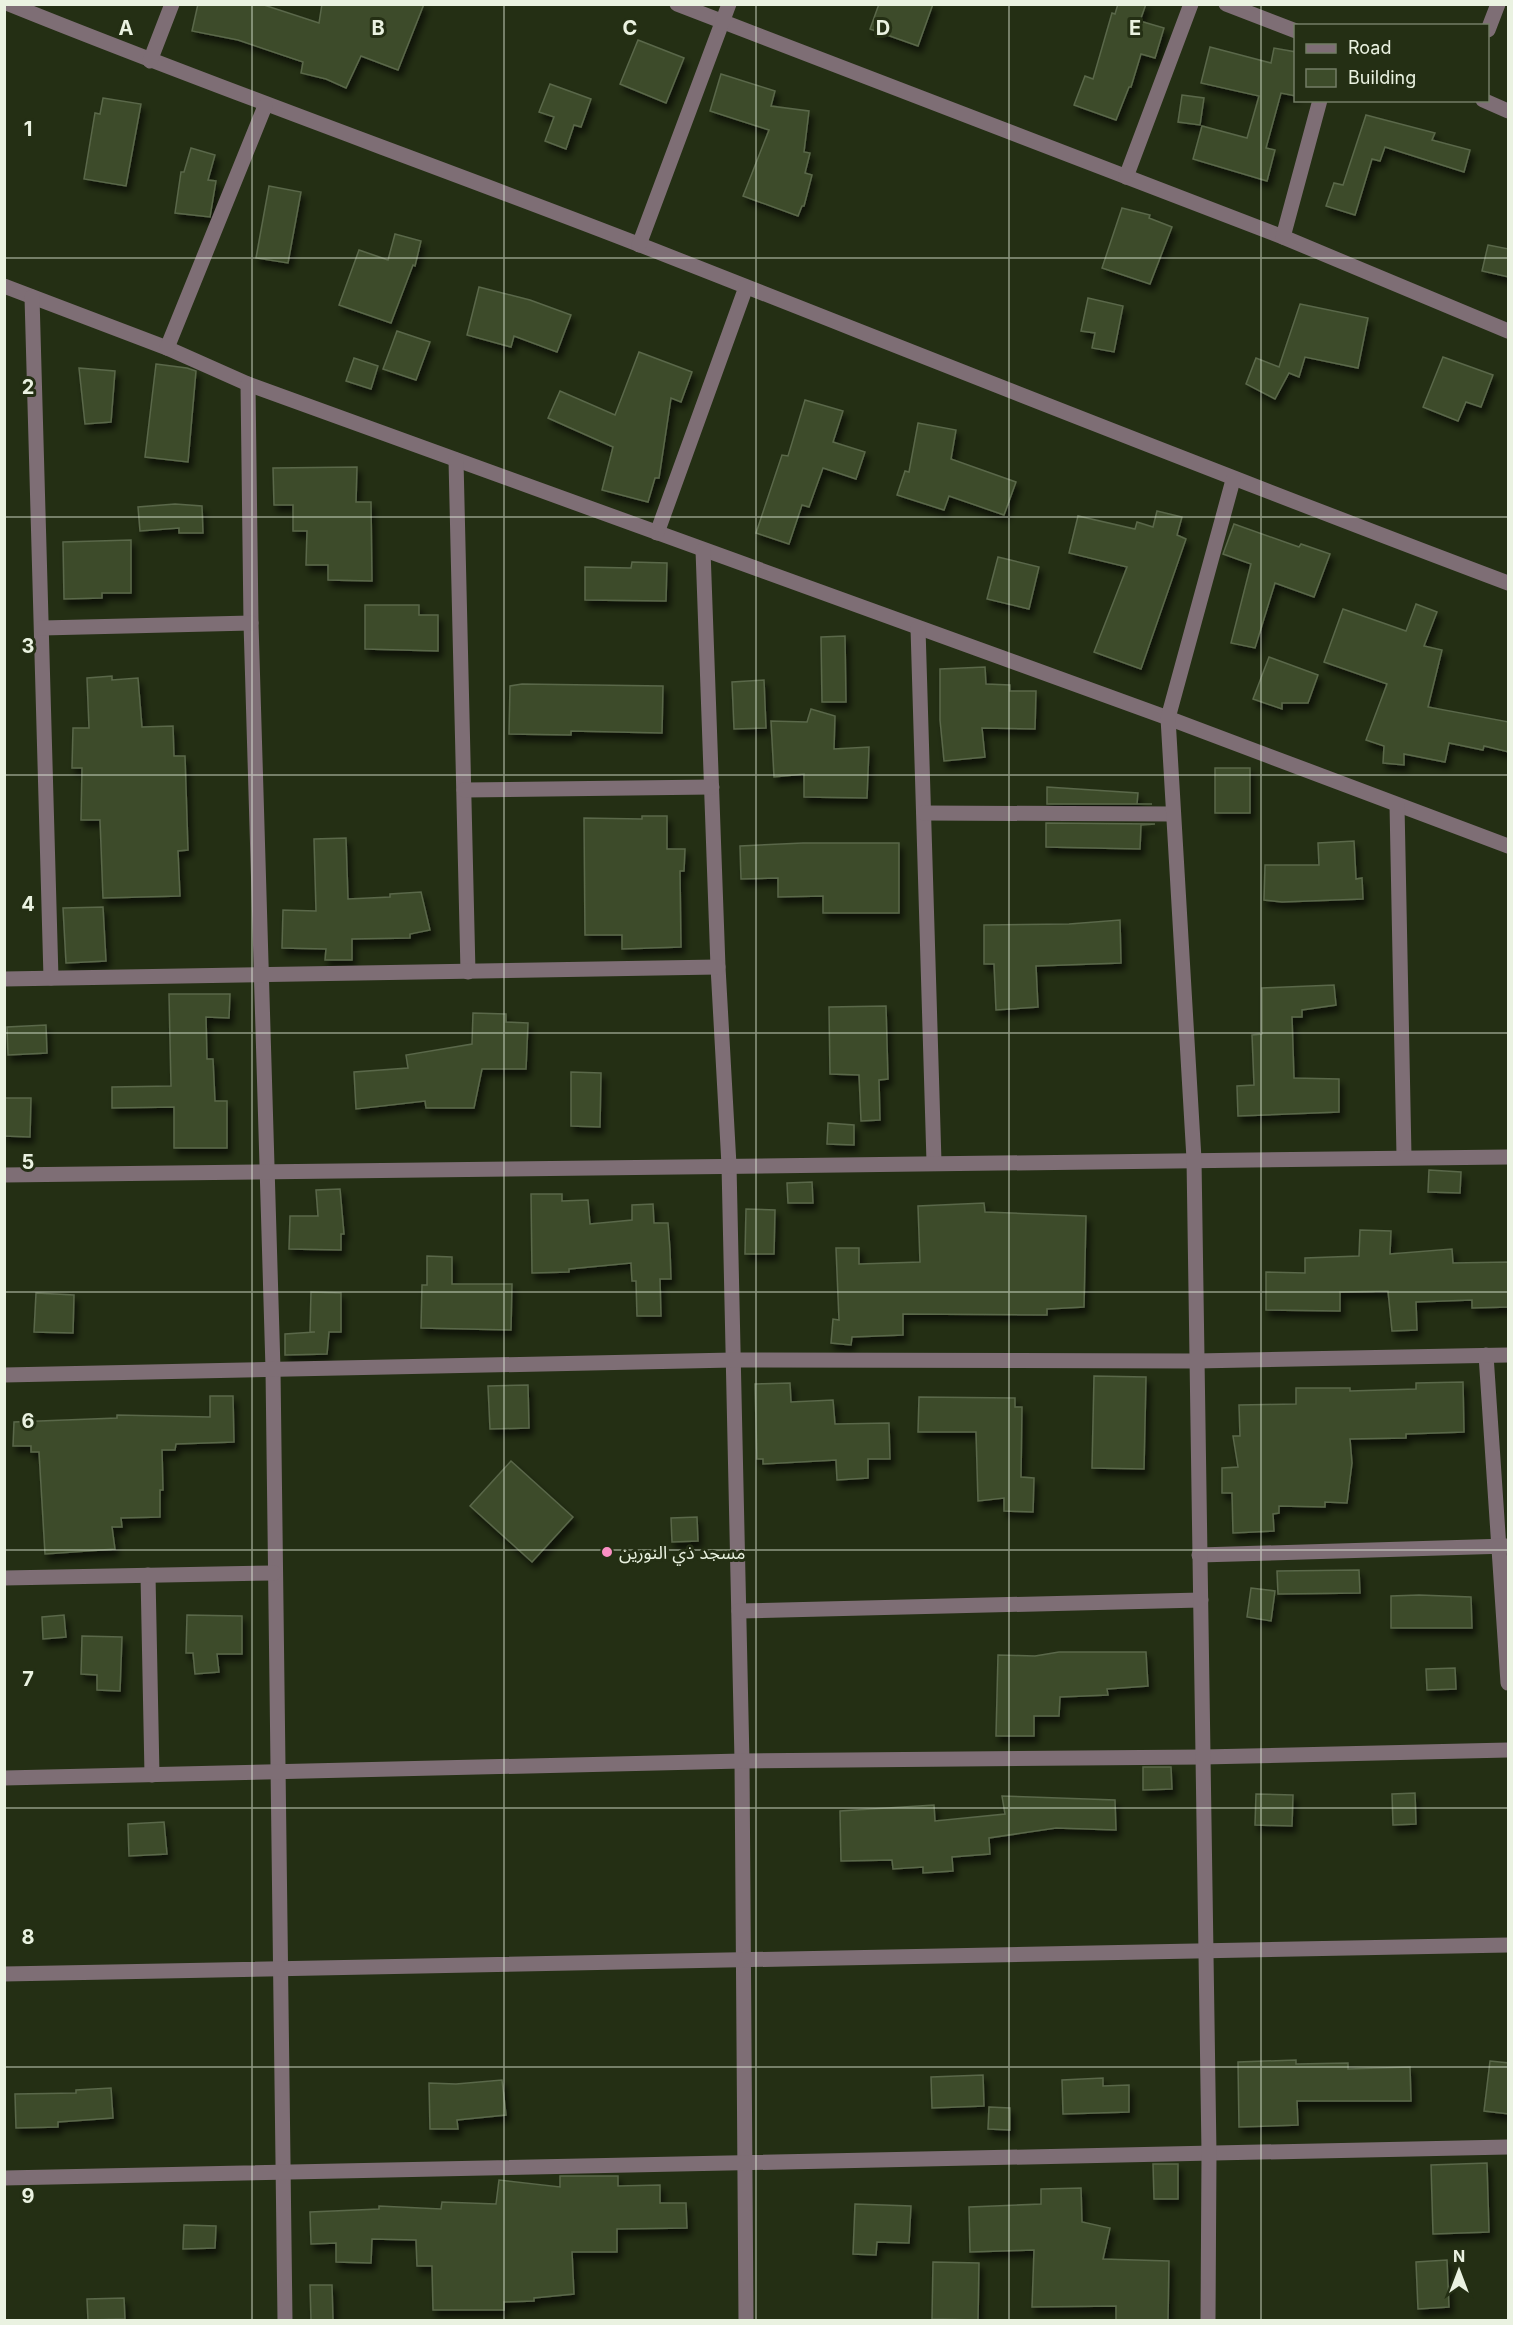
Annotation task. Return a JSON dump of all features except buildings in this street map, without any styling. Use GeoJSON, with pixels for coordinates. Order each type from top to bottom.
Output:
{"type":"FeatureCollection","features":[{"type":"Feature","properties":{"kind":"street"},"geometry":{"type":"LineString","coordinates":[[9,4],[265,105],[639,245],[1233,480],[1509,583]]}},
{"type":"Feature","properties":{"kind":"street"},"geometry":{"type":"LineString","coordinates":[[150,61],[172,4]]}},
{"type":"Feature","properties":{"kind":"street"},"geometry":{"type":"LineString","coordinates":[[677,4],[1283,237],[1509,331]]}},
{"type":"Feature","properties":{"kind":"street"},"geometry":{"type":"LineString","coordinates":[[639,245],[729,4]]}},
{"type":"Feature","properties":{"kind":"street"},"geometry":{"type":"LineString","coordinates":[[1126,177],[1191,4]]}},
{"type":"Feature","properties":{"kind":"street"},"geometry":{"type":"LineString","coordinates":[[1226,4],[1294,30]]}},
{"type":"Feature","properties":{"kind":"street"},"geometry":{"type":"LineString","coordinates":[[1489,27],[1498,4]]}},
{"type":"Feature","properties":{"kind":"street"},"geometry":{"type":"LineString","coordinates":[[1283,237],[1319,102]]}},
{"type":"Feature","properties":{"kind":"street"},"geometry":{"type":"LineString","coordinates":[[1487,102],[1509,111]]}},
{"type":"Feature","properties":{"kind":"street"},"geometry":{"type":"LineString","coordinates":[[166,348],[265,105]]}},
{"type":"Feature","properties":{"kind":"street"},"geometry":{"type":"LineString","coordinates":[[4,286],[166,348],[248,384],[1168,718],[1509,846]]}},
{"type":"Feature","properties":{"kind":"street"},"geometry":{"type":"LineString","coordinates":[[657,533],[746,287]]}},
{"type":"Feature","properties":{"kind":"street"},"geometry":{"type":"LineString","coordinates":[[32,297],[51,978]]}},
{"type":"Feature","properties":{"kind":"street"},"geometry":{"type":"LineString","coordinates":[[248,384],[251,623],[273,1369],[273,1573],[285,2320]]}},
{"type":"Feature","properties":{"kind":"street"},"geometry":{"type":"LineString","coordinates":[[456,460],[468,972]]}},
{"type":"Feature","properties":{"kind":"street"},"geometry":{"type":"LineString","coordinates":[[1208,2320],[1209,2153],[1194,1159],[1168,718],[1233,480]]}},
{"type":"Feature","properties":{"kind":"street"},"geometry":{"type":"LineString","coordinates":[[703,550],[718,967],[729,1165],[742,1761],[746,2320]]}},
{"type":"Feature","properties":{"kind":"street"},"geometry":{"type":"LineString","coordinates":[[42,628],[251,623]]}},
{"type":"Feature","properties":{"kind":"street"},"geometry":{"type":"LineString","coordinates":[[918,628],[934,1162]]}},
{"type":"Feature","properties":{"kind":"street"},"geometry":{"type":"LineString","coordinates":[[464,790],[712,787]]}},
{"type":"Feature","properties":{"kind":"street"},"geometry":{"type":"LineString","coordinates":[[1397,805],[1404,1156]]}},
{"type":"Feature","properties":{"kind":"street"},"geometry":{"type":"LineString","coordinates":[[924,813],[1173,814]]}},
{"type":"Feature","properties":{"kind":"street"},"geometry":{"type":"LineString","coordinates":[[4,979],[718,967]]}},
{"type":"Feature","properties":{"kind":"street"},"geometry":{"type":"LineString","coordinates":[[4,1175],[1404,1156],[1509,1157]]}},
{"type":"Feature","properties":{"kind":"street"},"geometry":{"type":"LineString","coordinates":[[1486,1355],[1504,1546],[1509,1683]]}},
{"type":"Feature","properties":{"kind":"street"},"geometry":{"type":"LineString","coordinates":[[4,1375],[733,1360],[1196,1362],[1509,1355]]}},
{"type":"Feature","properties":{"kind":"street"},"geometry":{"type":"LineString","coordinates":[[1199,1555],[1504,1546]]}},
{"type":"Feature","properties":{"kind":"street"},"geometry":{"type":"LineString","coordinates":[[4,1578],[273,1573]]}},
{"type":"Feature","properties":{"kind":"street"},"geometry":{"type":"LineString","coordinates":[[148,1575],[152,1775]]}},
{"type":"Feature","properties":{"kind":"street"},"geometry":{"type":"LineString","coordinates":[[739,1611],[1201,1600]]}},
{"type":"Feature","properties":{"kind":"street"},"geometry":{"type":"LineString","coordinates":[[4,1778],[742,1761],[1203,1757],[1509,1750]]}},
{"type":"Feature","properties":{"kind":"street"},"geometry":{"type":"LineString","coordinates":[[4,1974],[1509,1945]]}},
{"type":"Feature","properties":{"kind":"street"},"geometry":{"type":"LineString","coordinates":[[4,2178],[1509,2147]]}},
{"type":"Feature","properties":{"kind":"place","name":"مسجد ذي النورين"},"geometry":{"type":"Point","coordinates":[607,1552]}}]}
